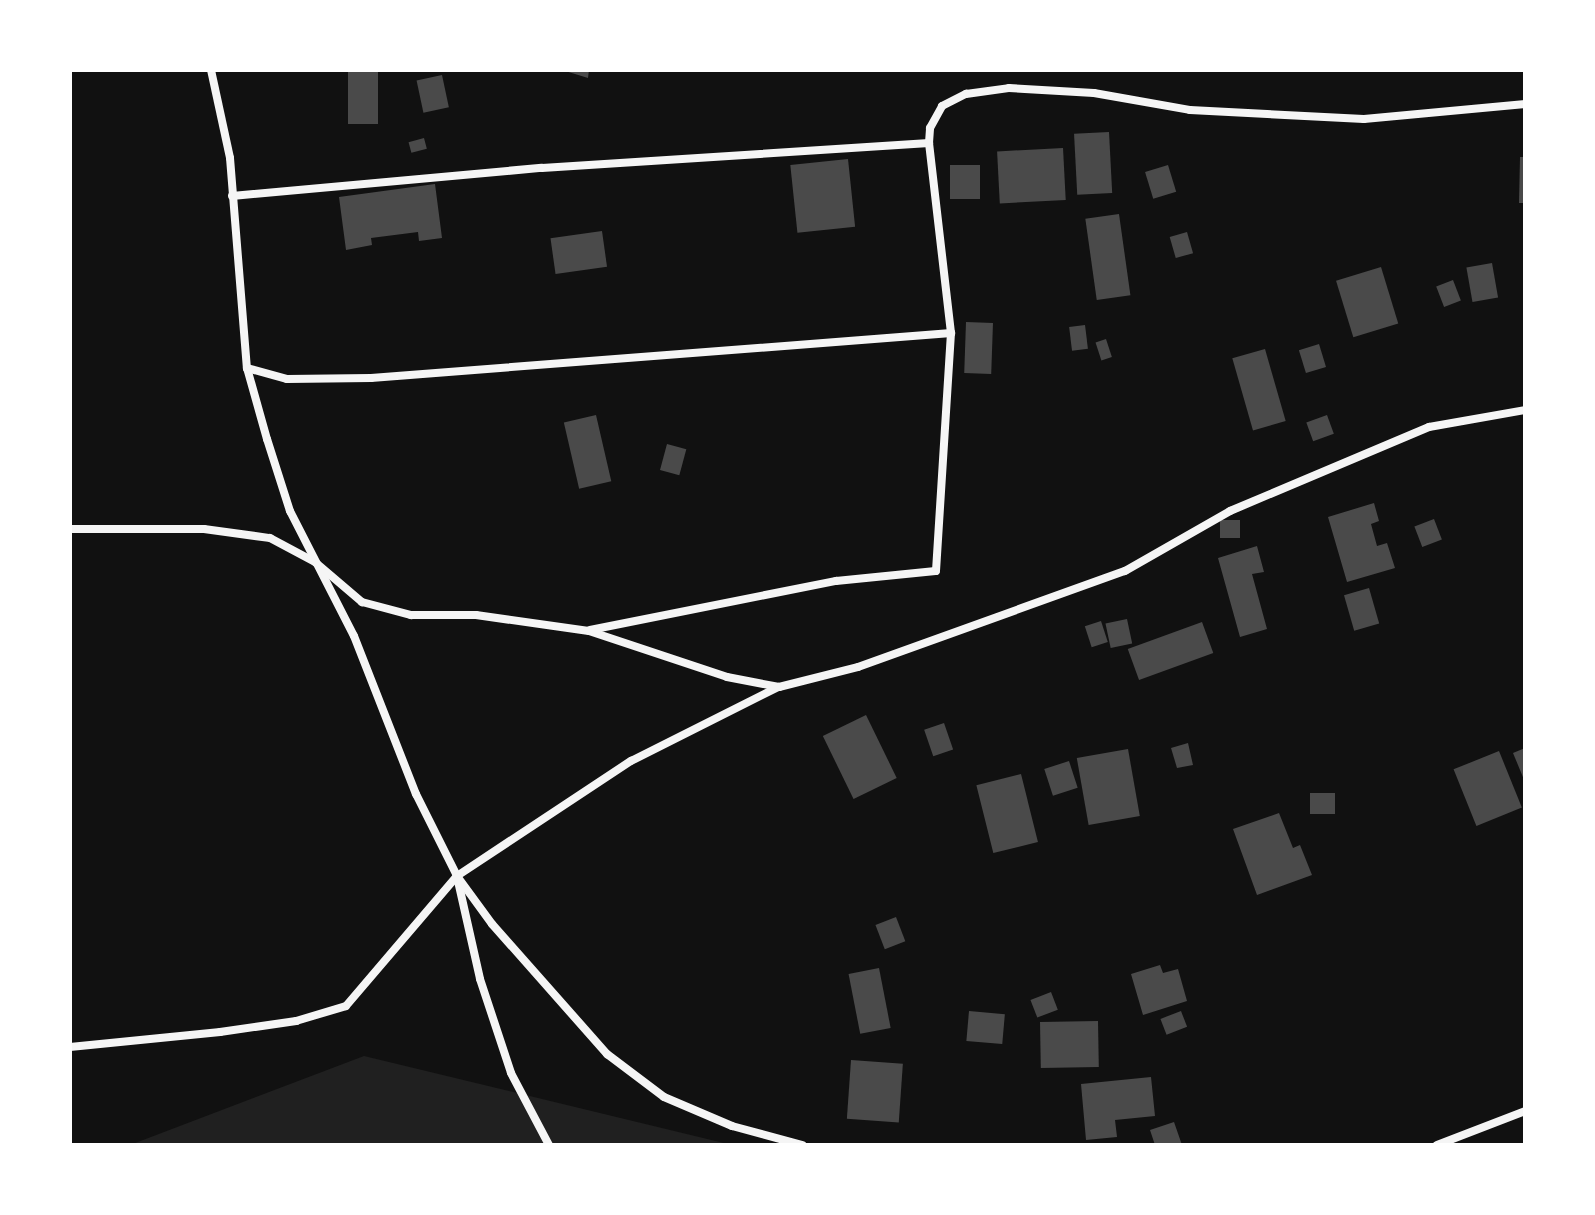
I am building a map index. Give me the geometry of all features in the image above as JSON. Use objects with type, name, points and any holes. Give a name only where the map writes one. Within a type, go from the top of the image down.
[{"type":"street","points":[[211,70],[232,196],[247,368],[290,511],[354,636],[416,794],[457,876],[492,924],[607,1054],[664,1097],[732,1126],[802,1145]]},
{"type":"street","points":[[589,631],[836,581],[936,571],[951,333],[929,143],[930,128],[942,106],[966,94],[1009,88],[1094,93],[1190,110],[1364,119],[1525,104]]},
{"type":"street","points":[[232,196],[542,168],[929,143]]},
{"type":"street","points":[[247,368],[287,379],[371,378],[951,333]]},
{"type":"street","points":[[70,1047],[296,1021],[346,1006],[457,876],[631,761],[779,687],[858,667],[1125,571],[1230,511],[1429,427],[1525,410]]},
{"type":"street","points":[[70,529],[204,529],[270,538],[315,562],[362,602],[411,615],[476,615],[589,631],[727,677],[779,687]]},
{"type":"street","points":[[457,876],[484,993],[511,1073],[549,1145]]},
{"type":"street","points":[[1437,1145],[1525,1111]]},
{"type":"shaded area","points":[[364,1056],[732,1145],[130,1145]]},
{"type":"building","points":[[348,70],[378,70],[378,124],[348,124]]},
{"type":"building","points":[[562,70],[589,70],[588,78]]},
{"type":"building","points":[[442,75],[449,107],[423,113],[417,80]]},
{"type":"building","points":[[1109,132],[1112,193],[1077,195],[1074,134]]},
{"type":"building","points":[[424,138],[427,149],[411,153],[409,142]]},
{"type":"building","points":[[1063,148],[1066,200],[1000,203],[997,151]]},
{"type":"building","points":[[1520,157],[1525,157],[1525,203],[1519,203]]},
{"type":"building","points":[[848,159],[855,227],[797,233],[790,165]]},
{"type":"building","points":[[950,165],[980,165],[980,199],[950,199]]},
{"type":"building","points":[[1168,165],[1176,192],[1153,199],[1145,172]]},
{"type":"building","points":[[435,184],[442,238],[419,241],[418,232],[371,238],[372,245],[346,250],[339,197]]},
{"type":"building","points":[[1119,214],[1130,295],[1097,300],[1085,219]]},
{"type":"building","points":[[602,231],[607,267],[556,274],[551,238]]},
{"type":"building","points":[[1187,232],[1193,253],[1176,258],[1170,237]]},
{"type":"building","points":[[1492,263],[1498,297],[1472,302],[1466,268]]},
{"type":"building","points":[[1381,267],[1398,323],[1353,337],[1336,281]]},
{"type":"building","points":[[1453,280],[1461,301],[1444,307],[1436,286]]},
{"type":"building","points":[[966,322],[993,323],[991,374],[964,373]]},
{"type":"building","points":[[1085,325],[1088,349],[1072,351],[1069,327]]},
{"type":"building","points":[[1106,339],[1112,357],[1101,360],[1096,342]]},
{"type":"building","points":[[1319,344],[1326,367],[1306,373],[1299,350]]},
{"type":"building","points":[[1265,349],[1286,421],[1253,430],[1232,358]]},
{"type":"building","points":[[596,415],[611,481],[579,489],[564,422]]},
{"type":"building","points":[[1327,415],[1334,434],[1313,441],[1306,423]]},
{"type":"building","points":[[667,444],[686,449],[679,475],[660,470]]},
{"type":"building","points":[[1374,503],[1379,521],[1371,524],[1377,546],[1387,543],[1395,568],[1347,582],[1328,517]]},
{"type":"building","points":[[1434,519],[1442,540],[1422,547],[1414,527]]},
{"type":"building","points":[[1220,520],[1240,520],[1240,538],[1220,538]]},
{"type":"building","points":[[1257,546],[1264,572],[1252,574],[1267,629],[1240,637],[1218,558]]},
{"type":"building","points":[[1369,588],[1379,624],[1354,631],[1344,595]]},
{"type":"building","points":[[1127,619],[1132,643],[1111,648],[1105,624]]},
{"type":"building","points":[[1101,621],[1108,642],[1092,647],[1085,626]]},
{"type":"building","points":[[1202,622],[1213,653],[1139,680],[1128,649]]},
{"type":"building","points":[[866,715],[897,778],[854,799],[823,736]]},
{"type":"building","points":[[944,723],[953,749],[933,756],[924,730]]},
{"type":"building","points":[[1188,743],[1193,765],[1177,768],[1171,748]]},
{"type":"building","points":[[1525,748],[1525,782],[1513,753]]},
{"type":"building","points":[[1128,749],[1140,816],[1089,825],[1077,758]]},
{"type":"building","points":[[1499,751],[1522,808],[1476,826],[1454,769]]},
{"type":"building","points":[[1069,761],[1078,788],[1053,796],[1044,769]]},
{"type":"building","points":[[1021,774],[1038,842],[993,853],[976,785]]},
{"type":"building","points":[[1310,793],[1335,793],[1335,814],[1310,814]]},
{"type":"building","points":[[1279,813],[1293,848],[1300,845],[1312,875],[1257,895],[1233,829]]},
{"type":"building","points":[[896,917],[905,941],[885,949],[875,925]]},
{"type":"building","points":[[1160,965],[1163,973],[1178,969],[1187,1001],[1143,1015],[1131,974]]},
{"type":"building","points":[[879,968],[891,1028],[860,1034],[849,974]]},
{"type":"building","points":[[1051,992],[1058,1010],[1037,1018],[1030,1000]]},
{"type":"building","points":[[969,1011],[1005,1014],[1002,1044],[966,1041]]},
{"type":"building","points":[[1181,1011],[1187,1027],[1167,1035],[1160,1019]]},
{"type":"building","points":[[1098,1021],[1099,1067],[1041,1068],[1040,1022]]},
{"type":"building","points":[[851,1060],[903,1064],[899,1122],[847,1119]]},
{"type":"building","points":[[1151,1077],[1155,1116],[1115,1120],[1117,1137],[1086,1140],[1081,1084]]},
{"type":"building","points":[[1174,1122],[1182,1145],[1155,1145],[1150,1130]]}]
